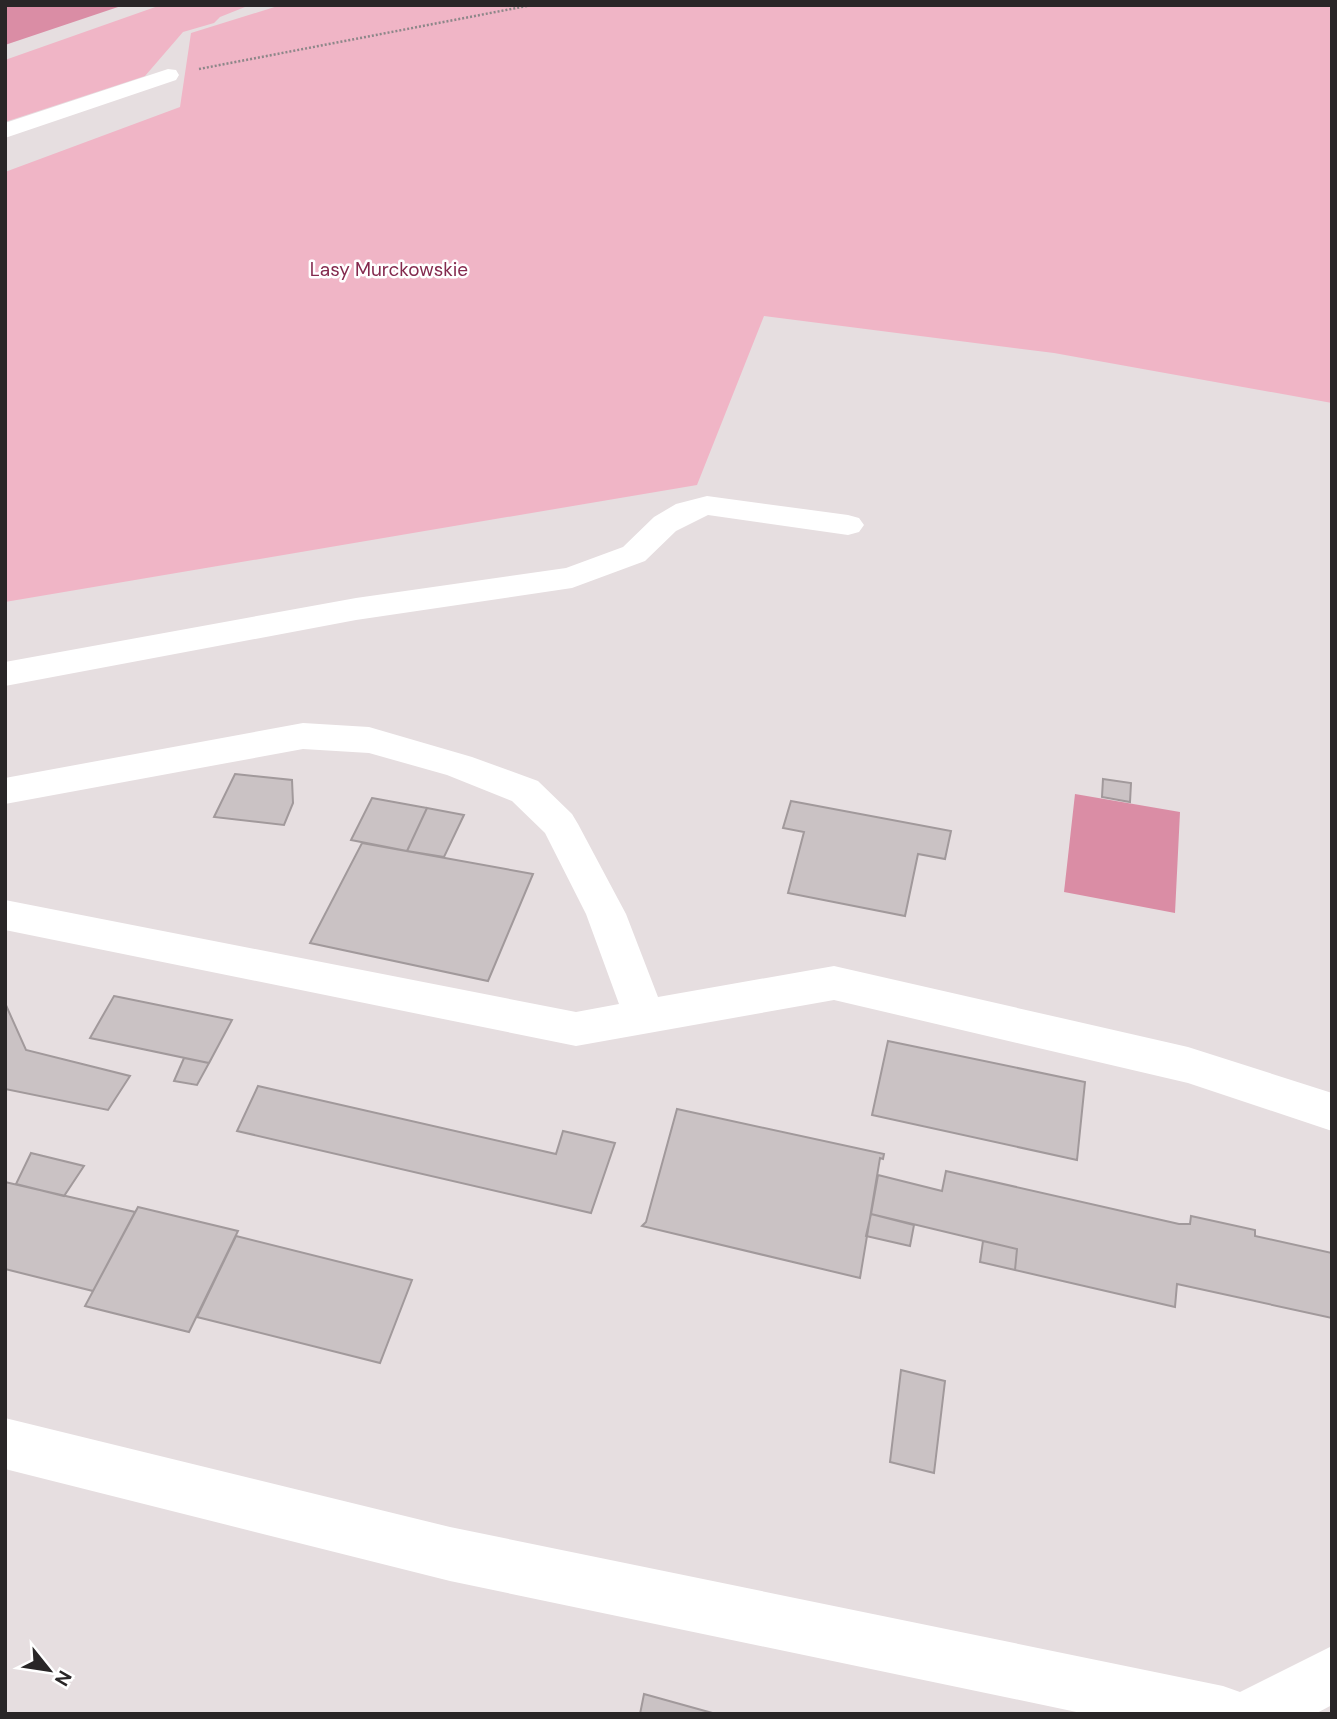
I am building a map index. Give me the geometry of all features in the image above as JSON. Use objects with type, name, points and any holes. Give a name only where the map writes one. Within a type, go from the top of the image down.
[{"type":"street","points":[[5,131],[168,75]]},
{"type":"street","points":[[5,674],[343,611],[572,578],[634,554],[665,524],[687,511],[707,505],[848,525]]},
{"type":"street","points":[[5,791],[303,736],[369,740],[459,766],[525,790],[559,824],[606,914],[644,1015]]},
{"type":"street","points":[[5,915],[576,1028],[834,983],[1188,1065],[1332,1112]]},
{"type":"street","points":[[5,1443],[450,1554],[1223,1714]]},
{"type":"street","points":[[1257,1714],[1332,1674]]},
{"type":"path","points":[[168,75],[532,5]]},
{"type":"green space","points":[[161,5],[250,5],[220,17],[214,23],[183,32],[145,76],[5,122],[5,60]]},
{"type":"green space","name":"Lasy Murckowskie","points":[[281,5],[1332,5],[1332,403],[1054,353],[764,316],[697,485],[5,602],[5,172],[180,107],[191,33]]},
{"type":"shaded area","points":[[5,5],[124,5],[5,45]]},
{"type":"shaded area","points":[[1075,794],[1180,812],[1175,913],[1064,892]]},
{"type":"building","points":[[235,774],[292,780],[293,803],[284,825],[214,817]]},
{"type":"building","points":[[1103,779],[1131,783],[1130,802],[1102,797]]},
{"type":"building","points":[[372,798],[427,808],[407,851],[351,840]]},
{"type":"building","points":[[791,801],[951,831],[945,859],[918,854],[905,916],[788,893],[804,832],[783,828]]},
{"type":"building","points":[[427,808],[464,815],[444,857],[407,851]]},
{"type":"building","points":[[362,843],[533,874],[488,981],[310,943]]},
{"type":"building","points":[[114,996],[232,1020],[209,1063],[90,1038]]},
{"type":"building","points":[[5,1003],[26,1050],[130,1076],[108,1110],[5,1089]]},
{"type":"building","points":[[888,1041],[1085,1082],[1077,1160],[872,1115]]},
{"type":"building","points":[[184,1058],[209,1063],[197,1085],[174,1081]]},
{"type":"building","points":[[258,1086],[556,1154],[563,1131],[615,1143],[591,1213],[237,1131]]},
{"type":"building","points":[[677,1109],[884,1154],[883,1159],[880,1158],[860,1278],[642,1226],[646,1222]]},
{"type":"building","points":[[31,1153],[84,1166],[64,1196],[16,1184]]},
{"type":"building","points":[[946,1171],[1179,1224],[1190,1224],[1191,1216],[1255,1230],[1255,1236],[1332,1253],[1332,1318],[1177,1284],[1175,1307],[1015,1270],[1017,1249],[871,1214],[878,1175],[942,1191]]},
{"type":"building","points":[[5,1182],[135,1212],[93,1291],[5,1269]]},
{"type":"building","points":[[138,1207],[238,1231],[189,1332],[85,1306]]},
{"type":"building","points":[[871,1214],[914,1225],[910,1246],[866,1236]]},
{"type":"building","points":[[236,1236],[412,1280],[380,1363],[197,1317]]},
{"type":"building","points":[[983,1241],[1017,1249],[1015,1270],[980,1262]]},
{"type":"building","points":[[901,1370],[945,1381],[934,1473],[890,1462]]},
{"type":"building","points":[[644,1694],[716,1714],[640,1714]]}]
